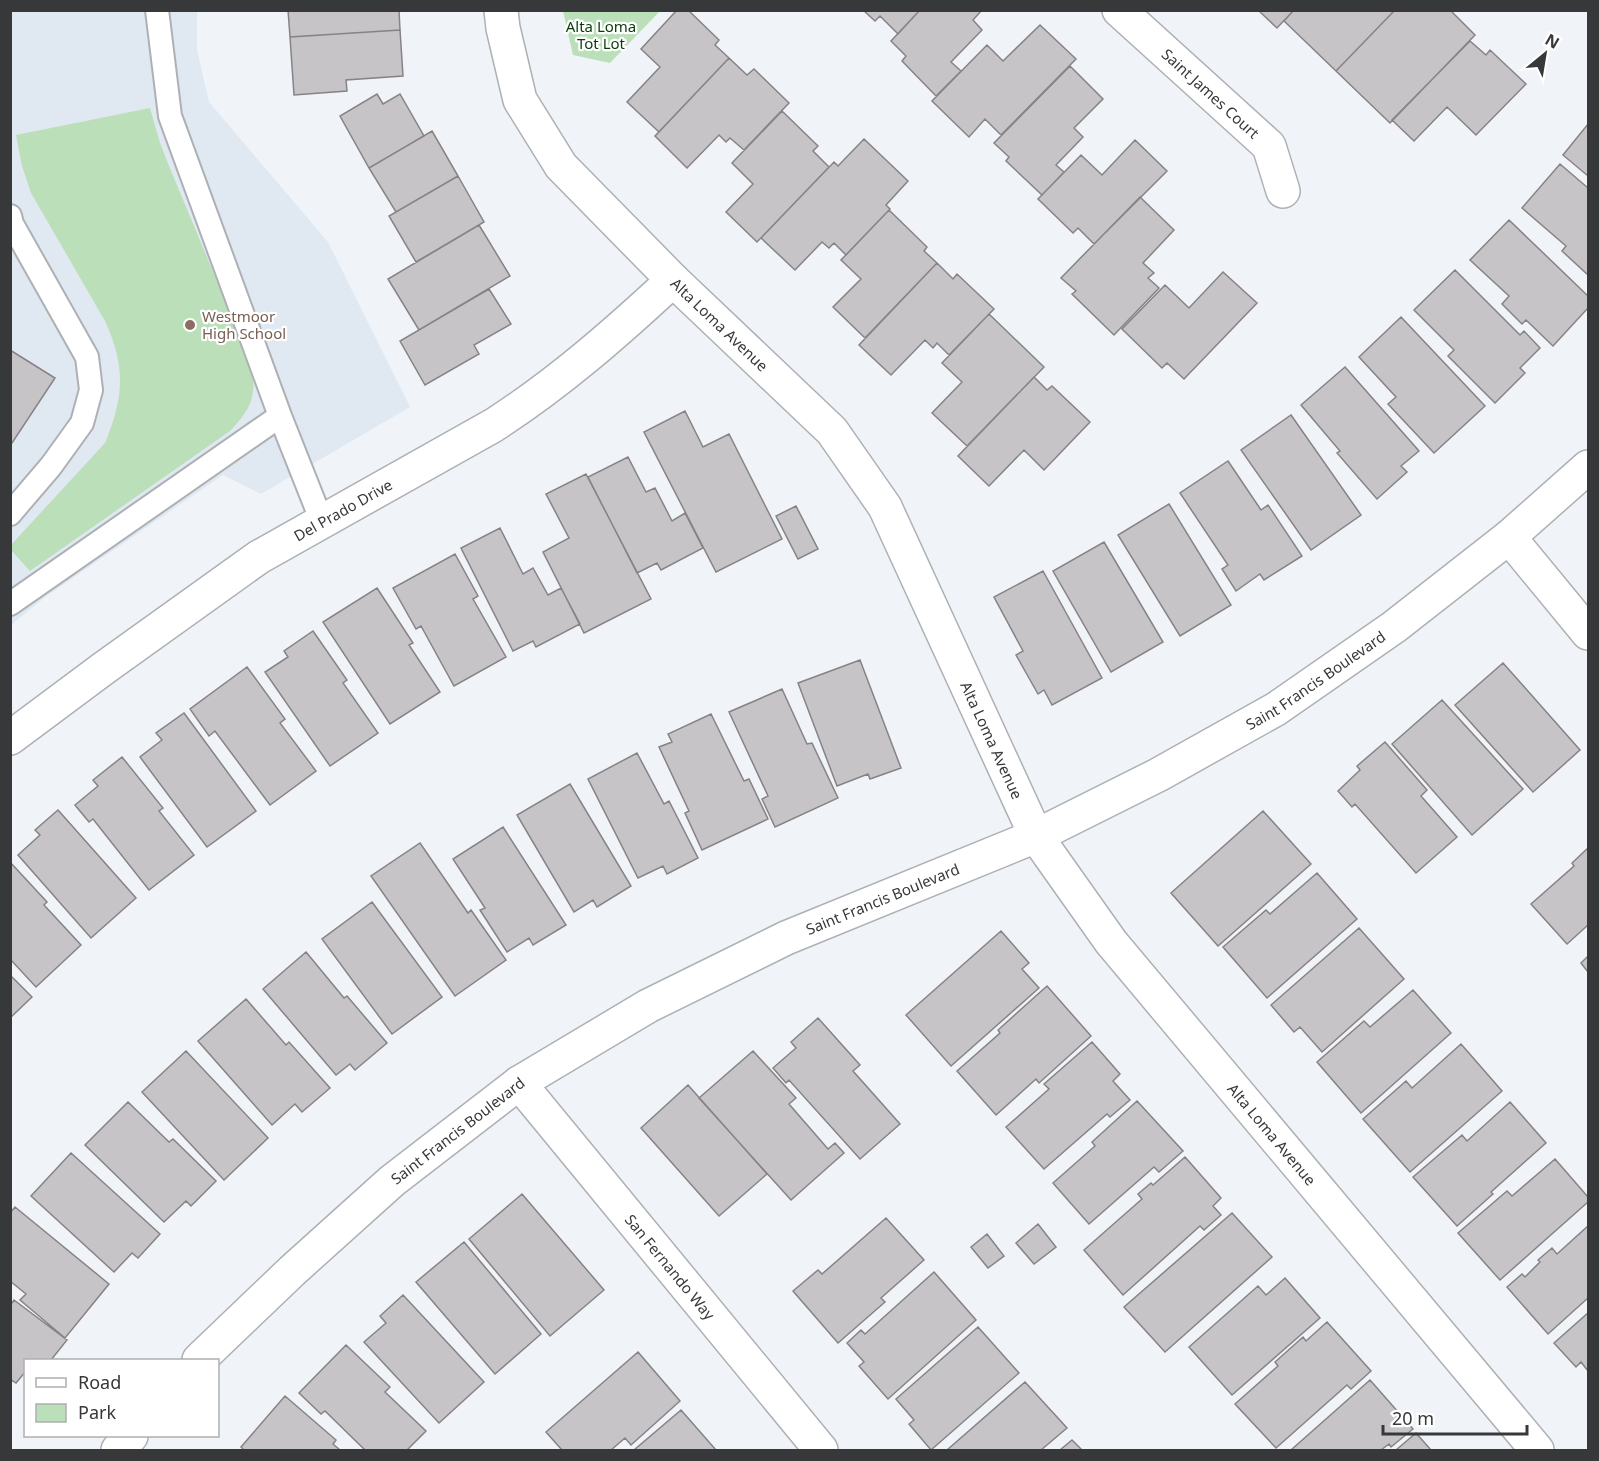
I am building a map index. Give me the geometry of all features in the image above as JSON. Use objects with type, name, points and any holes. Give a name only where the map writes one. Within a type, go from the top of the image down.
[{"type":"street","name":"Alta Loma Avenue","points":[[501,10],[520,100],[561,166],[673,280],[832,431],[885,507],[1036,836],[1111,942],[1537,1450]]},
{"type":"street","name":"Saint James Court","points":[[1119,10],[1269,146],[1283,191]]},
{"type":"street","name":"Del Prado Drive","points":[[10,738],[259,557],[526,405],[613,335],[673,280]]},
{"type":"street","name":"Saint Francis Boulevard","points":[[200,1359],[292,1271],[392,1181],[519,1083],[648,1006],[775,944],[1036,836],[1158,775],[1276,709],[1394,627],[1509,537],[1588,467]]},
{"type":"street","points":[[1509,537],[1588,633]]},
{"type":"street","name":"San Fernando Way","points":[[519,1083],[820,1450]]},
{"type":"street","points":[[118,1450],[130,1437]]},
{"type":"lane","points":[[157,10],[170,116],[280,416],[322,522]]},
{"type":"lane","points":[[10,216],[12,224],[87,357],[91,390],[82,423],[51,466],[10,513]]},
{"type":"lane","points":[[10,604],[280,416]]},
{"type":"shaded area","name":"Westmoor High School","points":[[11,11],[197,11],[197,50],[209,102],[328,242],[410,407],[261,494],[223,475],[48,595],[11,625]]},
{"type":"green space","name":"Alta Loma Tot Lot","points":[[563,10],[660,11],[610,63],[573,55]]},
{"type":"green space","points":[[150,108],[169,166],[249,358],[253,380],[252,398],[244,414],[230,431],[30,571],[10,546],[105,443],[116,411],[120,382],[117,353],[105,321],[31,193],[22,166],[16,135]]},
{"type":"building","points":[[288,10],[399,10],[400,30],[290,37]]},
{"type":"building","points":[[677,10],[688,10],[719,40],[715,45],[729,58],[659,132],[627,102],[660,67],[641,49]]},
{"type":"building","points":[[863,10],[920,10],[898,34],[880,16],[875,21]]},
{"type":"building","points":[[920,10],[982,10],[973,20],[982,30],[951,62],[961,71],[936,96],[902,61],[906,56],[891,41]]},
{"type":"building","points":[[1258,10],[1294,10],[1277,28]]},
{"type":"building","points":[[1294,10],[1395,10],[1336,71],[1284,21]]},
{"type":"building","points":[[1395,10],[1450,10],[1475,35],[1390,123],[1336,71]]},
{"type":"building","points":[[1040,25],[1076,59],[1001,135],[985,119],[969,137],[932,101],[987,45],[1003,61]]},
{"type":"building","points":[[400,30],[403,76],[346,80],[347,91],[294,95],[290,37]]},
{"type":"building","points":[[1470,41],[1486,55],[1490,50],[1526,84],[1476,135],[1447,107],[1414,141],[1392,120]]},
{"type":"building","points":[[729,58],[747,75],[754,69],[789,103],[744,150],[730,138],[726,142],[719,135],[687,168],[655,136]]},
{"type":"building","points":[[1070,66],[1103,99],[1074,128],[1083,137],[1056,165],[1064,172],[1042,195],[1006,161],[1009,157],[994,143]]},
{"type":"building","points":[[377,94],[383,104],[400,94],[424,136],[369,168],[340,116]]},
{"type":"building","points":[[782,111],[818,146],[813,151],[829,167],[757,242],[726,212],[753,184],[732,163]]},
{"type":"building","points":[[1588,124],[1588,176],[1563,155]]},
{"type":"building","points":[[432,131],[458,176],[396,212],[369,168]]},
{"type":"building","points":[[864,139],[908,181],[886,205],[890,209],[846,255],[834,243],[829,248],[822,242],[795,270],[761,238],[834,162],[838,166]]},
{"type":"building","points":[[1135,140],[1167,171],[1094,244],[1078,228],[1073,233],[1038,199],[1081,155],[1102,175]]},
{"type":"building","points":[[1560,164],[1588,188],[1588,275],[1562,251],[1566,246],[1522,208]]},
{"type":"building","points":[[458,176],[484,222],[416,262],[389,216]]},
{"type":"building","points":[[1140,197],[1174,230],[1143,263],[1154,273],[1148,278],[1159,288],[1114,335],[1072,294],[1076,291],[1061,278]]},
{"type":"building","points":[[889,210],[927,247],[924,251],[937,263],[865,338],[833,307],[861,279],[841,260]]},
{"type":"building","points":[[1509,220],[1588,296],[1588,308],[1553,346],[1526,320],[1522,324],[1502,304],[1509,296],[1470,260]]},
{"type":"building","points":[[479,225],[510,276],[419,330],[388,279]]},
{"type":"building","points":[[937,263],[953,279],[957,274],[994,309],[949,355],[937,343],[933,348],[925,340],[891,375],[859,345]]},
{"type":"building","points":[[1455,270],[1520,335],[1524,331],[1540,348],[1520,368],[1525,373],[1495,403],[1448,356],[1454,350],[1414,310]]},
{"type":"building","points":[[1223,272],[1257,303],[1184,379],[1167,363],[1162,368],[1122,329],[1165,285],[1189,308]]},
{"type":"building","points":[[489,289],[511,324],[474,345],[479,354],[425,385],[400,341]]},
{"type":"building","points":[[989,314],[1044,367],[967,446],[932,413],[962,382],[942,363]]},
{"type":"building","points":[[1401,317],[1485,406],[1434,453],[1388,404],[1396,397],[1359,357]]},
{"type":"building","points":[[10,350],[55,378],[10,446]]},
{"type":"building","points":[[1345,367],[1419,451],[1401,466],[1407,472],[1377,499],[1337,453],[1340,451],[1301,405]]},
{"type":"building","points":[[1034,377],[1047,390],[1052,386],[1090,422],[1044,470],[1024,450],[989,486],[958,456]]},
{"type":"building","points":[[685,411],[703,447],[729,434],[782,539],[716,572],[644,432]]},
{"type":"building","points":[[1291,415],[1361,515],[1311,550],[1241,450]]},
{"type":"building","points":[[628,457],[646,492],[655,488],[672,521],[685,513],[703,548],[661,570],[657,563],[637,573],[588,477]]},
{"type":"building","points":[[1228,461],[1261,510],[1268,505],[1302,556],[1264,580],[1260,574],[1236,591],[1222,569],[1228,565],[1180,493]]},
{"type":"building","points":[[586,474],[651,599],[584,633],[543,552],[569,538],[546,494]]},
{"type":"building","points":[[1169,504],[1231,605],[1180,636],[1118,535]]},
{"type":"building","points":[[796,506],[818,549],[798,559],[776,516]]},
{"type":"building","points":[[500,528],[523,574],[533,568],[548,595],[561,588],[580,624],[536,647],[533,641],[513,651],[461,548]]},
{"type":"building","points":[[1104,542],[1163,642],[1111,672],[1053,571]]},
{"type":"building","points":[[455,554],[478,596],[473,599],[506,657],[454,686],[421,626],[416,629],[393,588]]},
{"type":"building","points":[[1043,571],[1102,678],[1052,705],[1044,690],[1038,694],[1016,655],[1023,651],[994,597]]},
{"type":"building","points":[[377,588],[413,643],[409,645],[440,692],[390,724],[323,622]]},
{"type":"building","points":[[313,631],[347,680],[343,683],[378,733],[330,766],[265,672],[288,657],[284,651]]},
{"type":"building","points":[[860,660],[901,768],[870,779],[868,774],[837,786],[798,683]]},
{"type":"building","points":[[1503,663],[1580,750],[1533,792],[1455,705]]},
{"type":"building","points":[[247,667],[285,719],[280,723],[316,771],[270,805],[215,731],[209,736],[190,709]]},
{"type":"building","points":[[782,689],[807,744],[812,743],[838,798],[775,827],[762,799],[768,796],[729,712]]},
{"type":"building","points":[[1442,700],[1523,789],[1472,835],[1392,744]]},
{"type":"building","points":[[184,713],[256,811],[207,847],[140,757],[162,740],[156,733]]},
{"type":"building","points":[[711,714],[744,781],[749,779],[768,819],[702,850],[685,813],[689,811],[659,747],[672,742],[668,734]]},
{"type":"building","points":[[1385,742],[1427,790],[1421,796],[1457,837],[1416,873],[1355,804],[1352,807],[1338,791],[1360,770],[1357,766]]},
{"type":"building","points":[[637,753],[664,804],[669,801],[698,858],[667,874],[663,866],[638,878],[588,779]]},
{"type":"building","points":[[122,757],[163,808],[159,811],[194,855],[149,890],[93,819],[89,822],[75,805],[98,786],[93,780]]},
{"type":"building","points":[[570,784],[631,886],[597,907],[593,900],[574,912],[517,815]]},
{"type":"building","points":[[58,810],[136,898],[91,938],[18,855],[40,835],[35,830]]},
{"type":"building","points":[[1263,811],[1311,864],[1218,946],[1171,893]]},
{"type":"building","points":[[503,827],[566,925],[533,945],[529,938],[507,952],[480,910],[485,908],[453,859]]},
{"type":"building","points":[[420,843],[468,913],[471,910],[506,960],[455,996],[371,876]]},
{"type":"building","points":[[1588,848],[1588,925],[1567,944],[1531,904],[1574,866],[1572,863]]},
{"type":"building","points":[[10,862],[47,902],[44,905],[81,945],[36,987],[10,959]]},
{"type":"building","points":[[1317,873],[1357,919],[1267,998],[1223,947],[1266,910],[1270,914]]},
{"type":"building","points":[[372,902],[442,997],[392,1034],[322,939]]},
{"type":"building","points":[[1359,928],[1404,979],[1322,1052],[1300,1027],[1294,1032],[1271,1005]]},
{"type":"building","points":[[1001,931],[1029,963],[1022,969],[1039,988],[951,1066],[906,1015]]},
{"type":"building","points":[[306,952],[344,998],[347,996],[387,1043],[355,1070],[350,1064],[336,1075],[263,989]]},
{"type":"building","points":[[1588,956],[1588,972],[1581,963]]},
{"type":"building","points":[[10,975],[32,997],[10,1018]]},
{"type":"building","points":[[1047,986],[1091,1036],[1039,1083],[1036,1079],[996,1115],[957,1071],[1000,1033],[998,1030]]},
{"type":"building","points":[[1413,990],[1451,1033],[1361,1113],[1317,1062],[1364,1021],[1370,1027]]},
{"type":"building","points":[[246,999],[286,1045],[289,1042],[330,1088],[302,1112],[295,1104],[272,1125],[198,1041]]},
{"type":"building","points":[[818,1018],[860,1065],[853,1071],[900,1124],[860,1159],[789,1080],[786,1083],[773,1068],[796,1048],[791,1042]]},
{"type":"building","points":[[1092,1042],[1120,1074],[1113,1081],[1130,1100],[1110,1117],[1107,1114],[1044,1169],[1006,1127],[1049,1089],[1044,1084]]},
{"type":"building","points":[[1461,1044],[1502,1091],[1410,1172],[1363,1119],[1406,1081],[1412,1088]]},
{"type":"building","points":[[186,1051],[268,1138],[224,1180],[142,1092]]},
{"type":"building","points":[[753,1051],[796,1098],[789,1104],[828,1149],[835,1143],[844,1153],[791,1200],[699,1098]]},
{"type":"building","points":[[688,1085],[767,1174],[719,1216],[641,1128]]},
{"type":"building","points":[[1137,1101],[1183,1151],[1159,1172],[1154,1167],[1089,1224],[1053,1183],[1095,1146],[1092,1142]]},
{"type":"building","points":[[128,1102],[169,1142],[173,1139],[216,1181],[191,1206],[186,1201],[164,1222],[85,1145]]},
{"type":"building","points":[[1510,1102],[1546,1143],[1457,1226],[1413,1177],[1462,1135],[1467,1141]]},
{"type":"building","points":[[71,1153],[160,1234],[138,1258],[132,1253],[114,1272],[31,1196]]},
{"type":"building","points":[[1185,1157],[1221,1198],[1213,1206],[1221,1215],[1204,1230],[1200,1226],[1123,1295],[1084,1250],[1142,1199],[1138,1194],[1151,1183],[1153,1185]]},
{"type":"building","points":[[1555,1159],[1588,1197],[1588,1202],[1500,1280],[1458,1233],[1507,1191],[1512,1196]]},
{"type":"building","points":[[522,1194],[604,1290],[550,1336],[469,1239]]},
{"type":"building","points":[[15,1207],[109,1284],[65,1338],[20,1300],[26,1294],[10,1281],[10,1213]]},
{"type":"building","points":[[1232,1213],[1272,1257],[1165,1352],[1124,1307]]},
{"type":"building","points":[[886,1218],[924,1260],[881,1298],[885,1302],[838,1343],[793,1291],[818,1270],[822,1274]]},
{"type":"building","points":[[1038,1224],[1056,1247],[1034,1264],[1016,1243]]},
{"type":"building","points":[[1588,1226],[1588,1298],[1548,1334],[1507,1287],[1522,1274],[1525,1277],[1540,1262],[1538,1260],[1552,1248],[1557,1254]]},
{"type":"building","points":[[987,1234],[1004,1256],[988,1268],[971,1247]]},
{"type":"building","points":[[464,1242],[541,1334],[495,1374],[416,1282]]},
{"type":"building","points":[[934,1272],[976,1320],[888,1399],[859,1366],[864,1362],[847,1343],[861,1330],[865,1334]]},
{"type":"building","points":[[1285,1278],[1320,1318],[1232,1395],[1189,1347],[1258,1286],[1266,1295]]},
{"type":"building","points":[[403,1295],[484,1382],[439,1423],[364,1342],[386,1323],[380,1316]]},
{"type":"building","points":[[14,1300],[67,1340],[52,1359],[24,1359],[24,1373],[16,1383],[10,1379],[10,1302]]},
{"type":"building","points":[[1588,1313],[1588,1371],[1581,1362],[1576,1367],[1554,1343]]},
{"type":"building","points":[[1327,1322],[1371,1371],[1351,1389],[1347,1385],[1276,1448],[1235,1404],[1278,1366],[1275,1362],[1303,1337],[1306,1341]]},
{"type":"building","points":[[978,1327],[1019,1373],[931,1450],[909,1424],[914,1420],[896,1399]]},
{"type":"building","points":[[346,1345],[390,1387],[385,1392],[426,1431],[407,1450],[365,1450],[325,1411],[321,1414],[299,1393]]},
{"type":"building","points":[[638,1352],[680,1401],[631,1445],[625,1438],[611,1450],[562,1450],[546,1432]]},
{"type":"building","points":[[1370,1380],[1413,1429],[1391,1447],[1389,1444],[1381,1450],[1291,1450]]},
{"type":"building","points":[[1025,1382],[1067,1428],[1041,1450],[947,1450]]},
{"type":"building","points":[[285,1396],[336,1440],[333,1444],[340,1450],[244,1450],[241,1447]]},
{"type":"building","points":[[681,1410],[716,1450],[634,1450]]},
{"type":"building","points":[[1416,1433],[1431,1450],[1396,1450]]},
{"type":"building","points":[[1072,1440],[1082,1450],[1060,1450]]},
{"type":"place","name":"Westmoor High School","points":[[190,325]]}]
